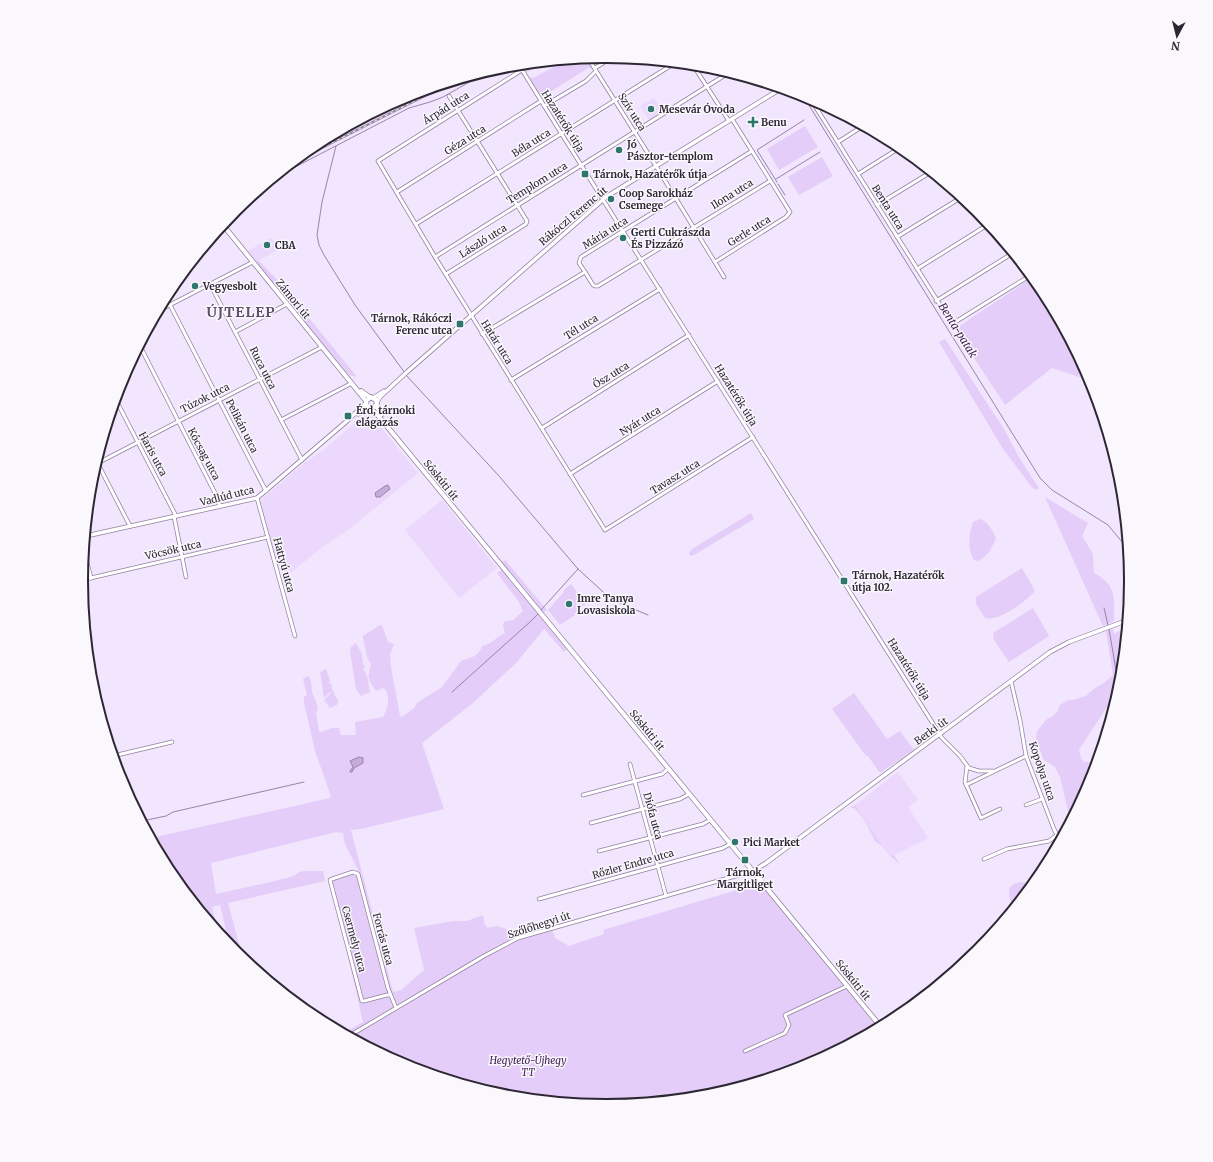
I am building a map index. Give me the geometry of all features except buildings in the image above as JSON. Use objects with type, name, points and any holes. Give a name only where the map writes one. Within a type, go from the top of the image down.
[{"type":"main road","name":"Zámori út","points":[[226,230],[352,383],[370,408]]},
{"type":"main road","name":"Zámori út","points":[[352,383],[372,398],[377,404]]},
{"type":"main road","points":[[366,402],[372,398]]},
{"type":"main road","points":[[370,408],[375,408],[377,404]]},
{"type":"main road","name":"Sóskúti út","points":[[377,404],[378,411],[401,443]]},
{"type":"main road","name":"Sóskúti út","points":[[370,408],[401,443],[877,1022]]},
{"type":"street","name":"Szív utca","points":[[592,63],[724,277]]},
{"type":"street","points":[[544,106],[586,80],[596,69],[604,63]]},
{"type":"street","name":"Béla utca","points":[[416,224],[669,67]]},
{"type":"street","name":"Hazatérők útja","points":[[522,70],[945,742],[960,756],[967,766]]},
{"type":"street","name":"Árpád utca","points":[[378,161],[522,70]]},
{"type":"street","points":[[698,71],[752,151],[770,181]]},
{"type":"street","name":"Templom utca","points":[[435,257],[723,77]]},
{"type":"street","name":"Rákóczi Ferenc út","points":[[395,383],[603,199],[777,91]]},
{"type":"street","points":[[450,96],[518,205]]},
{"type":"street","name":"Géza utca","points":[[397,192],[542,101]]},
{"type":"street","name":"Benta utca","points":[[816,107],[936,301],[952,324],[1026,278]]},
{"type":"street","points":[[838,142],[860,129]]},
{"type":"street","name":"Mária utca","points":[[585,272],[579,263],[581,258],[752,151]]},
{"type":"street","points":[[858,174],[895,151]]},
{"type":"street","name":"Határ utca","points":[[378,161],[482,334],[605,530]]},
{"type":"street","points":[[877,206],[927,174]]},
{"type":"street","name":"Gerle utca","points":[[715,262],[786,217],[790,212],[770,181]]},
{"type":"street","name":"Ilona utca","points":[[585,272],[593,285],[596,286],[642,260],[770,181]]},
{"type":"street","points":[[897,237],[957,200]]},
{"type":"street","name":"László utca","points":[[446,274],[526,224],[527,221],[518,205]]},
{"type":"street","points":[[917,269],[984,227]]},
{"type":"street","points":[[936,301],[1009,256]]},
{"type":"street","points":[[170,305],[253,262]]},
{"type":"street","points":[[482,334],[585,272]]},
{"type":"street","name":"Ruca utca","points":[[210,284],[302,460]]},
{"type":"street","name":"Tél utca","points":[[511,380],[660,289]]},
{"type":"street","points":[[235,332],[287,304]]},
{"type":"street","name":"Pelikán utca","points":[[170,305],[266,491]]},
{"type":"street","name":"Ősz utca","points":[[542,428],[689,335]]},
{"type":"street","name":"Túzok utca","points":[[103,460],[322,347]]},
{"type":"street","name":"Kócsag utca","points":[[143,351],[214,491],[220,506]]},
{"type":"street","name":"Nyár utca","points":[[570,474],[718,381]]},
{"type":"street","points":[[281,420],[352,383]]},
{"type":"street","points":[[372,398],[395,383]]},
{"type":"street","points":[[377,404],[395,383]]},
{"type":"street","name":"Vadlúd utca","points":[[91,535],[257,498],[347,421],[366,402]]},
{"type":"street","name":"Haris utca","points":[[119,406],[175,516],[186,577]]},
{"type":"street","name":"Vadlúd utca","points":[[347,421],[370,408]]},
{"type":"street","name":"Tavasz utca","points":[[605,530],[753,437]]},
{"type":"street","points":[[101,470],[130,526]]},
{"type":"street","name":"Hattyú utca","points":[[257,498],[295,636]]},
{"type":"street","name":"Vöcsök utca","points":[[91,578],[268,537]]},
{"type":"street","points":[[89,569],[91,578]]},
{"type":"street","name":"Berki út","points":[[752,871],[766,863],[1055,649],[1122,622]]},
{"type":"street","name":"Kopolya utca","points":[[1011,681],[1026,756],[1057,835]]},
{"type":"street","points":[[119,755],[172,742]]},
{"type":"street","points":[[966,784],[1026,756]]},
{"type":"street","name":"Diófa utca","points":[[630,764],[666,896]]},
{"type":"street","points":[[993,771],[975,771],[967,766],[965,780],[980,818],[1000,809]]},
{"type":"street","points":[[583,795],[662,774],[668,769]]},
{"type":"street","points":[[591,823],[685,798],[689,794]]},
{"type":"street","points":[[1026,805],[1042,799]]},
{"type":"street","points":[[599,851],[703,824],[710,820]]},
{"type":"street","points":[[984,859],[1007,850],[1049,841],[1057,835]]},
{"type":"street","name":"Rőzler Endre utca","points":[[539,899],[723,848],[730,844]]},
{"type":"street","name":"Szőlőhegyi út","points":[[353,1033],[484,956],[518,938],[752,871]]},
{"type":"street","name":"Csermely utca","points":[[358,874],[355,872],[330,880],[359,991],[362,1001],[384,995],[390,995]]},
{"type":"street","name":"Forrás utca","points":[[358,874],[390,995],[396,1008]]},
{"type":"street","points":[[745,1051],[785,1033],[789,1025],[785,1015],[847,986]]},
{"type":"shaded area","points":[[446,88],[388,115],[314,153],[377,116],[408,102]]},
{"type":"shaded area","name":"Mesevár Óvoda","points":[[654,98],[662,112],[649,120],[640,106]]},
{"type":"shaded area","points":[[271,238],[280,248],[257,262],[248,251]]},
{"type":"shaded area","points":[[364,415],[371,415],[418,473],[352,527],[324,546],[284,578],[283,572],[280,571],[275,559],[260,501],[303,464],[326,448]]},
{"type":"shaded area","points":[[388,485],[390,489],[380,497],[376,497],[375,493]]},
{"type":"shaded area","points":[[442,500],[497,568],[459,598],[405,530]]},
{"type":"shaded area","points":[[359,757],[363,758],[363,763],[350,772],[353,767],[350,761]]},
{"type":"shaded area","points":[[898,772],[918,800],[908,807],[928,838],[891,857],[855,805]]},
{"type":"green space","points":[[590,64],[593,69],[588,68],[542,97],[530,80],[531,77],[533,78],[557,65]]},
{"type":"green space","points":[[536,68],[527,72],[525,69]]},
{"type":"green space","points":[[805,126],[818,147],[779,170],[767,149]]},
{"type":"green space","points":[[822,157],[833,176],[799,195],[788,177]]},
{"type":"green space","points":[[259,261],[283,286],[357,377],[349,375],[256,263]]},
{"type":"green space","points":[[1028,281],[1055,322],[1083,378],[1052,368],[1005,405],[955,329]]},
{"type":"green space","points":[[945,339],[1004,429],[1020,459],[1039,488],[1035,490],[1031,486],[1003,449],[939,342]]},
{"type":"green space","points":[[1045,497],[1088,523],[1082,536],[1093,554],[1094,573],[1107,582],[1113,593],[1114,621],[1103,626]]},
{"type":"green space","points":[[751,513],[754,519],[691,556],[689,553],[692,549]]},
{"type":"green space","points":[[979,519],[988,524],[996,538],[989,551],[978,561],[974,560],[972,556],[969,541],[973,522]]},
{"type":"green space","name":"Hegytető-Újhegy TT","points":[[505,560],[547,610],[540,616],[567,649],[564,652],[544,629],[516,663],[473,703],[422,743],[444,809],[361,829],[351,830],[393,992],[401,990],[424,970],[414,928],[453,921],[467,921],[483,915],[485,925],[488,928],[497,926],[510,930],[521,930],[536,926],[538,933],[552,929],[555,938],[569,946],[604,934],[603,930],[757,884],[761,880],[879,1021],[836,1046],[805,1060],[773,1072],[708,1089],[674,1095],[640,1098],[606,1099],[539,1095],[505,1089],[440,1072],[408,1060],[348,1031],[363,1022],[330,878],[358,870],[345,844],[343,833],[336,832],[211,863],[216,894],[271,882],[294,876],[299,872],[305,871],[323,871],[325,881],[228,903],[240,947],[227,933],[220,905],[212,907],[216,921],[176,869],[156,837],[330,798],[331,796],[315,751],[304,703],[304,697],[307,695],[303,679],[308,676],[311,680],[312,692],[318,707],[316,713],[319,731],[321,732],[332,728],[339,728],[341,735],[356,735],[355,722],[383,717],[388,704],[387,693],[383,688],[376,691],[370,682],[369,672],[371,664],[367,657],[363,638],[363,636],[380,625],[382,626],[388,642],[394,644],[390,654],[391,667],[400,716],[402,717],[414,708],[418,702],[442,687],[461,661],[475,656],[480,651],[482,646],[488,644],[505,633],[503,625],[505,621],[513,620],[523,611],[519,602],[497,573],[505,567],[502,562]]},
{"type":"green space","points":[[1022,568],[1035,591],[1026,600],[1005,614],[998,617],[985,618],[976,604],[976,597]]},
{"type":"green space","name":"Imre Tanya Lovasiskola","points":[[571,584],[585,605],[581,607],[582,610],[574,613],[575,615],[560,625],[548,610],[563,594],[564,590]]},
{"type":"green space","points":[[1033,608],[1049,636],[1009,662],[994,640],[993,633]]},
{"type":"green space","points":[[1113,629],[1114,634],[1122,630],[1115,682],[1110,702],[1079,750],[1081,758],[1084,762],[1090,762],[1097,749],[1085,779],[1070,813],[1060,777],[1055,767],[1044,760],[1036,741],[1037,731],[1047,719],[1058,711],[1060,705],[1068,700],[1086,696],[1113,675],[1106,631]]},
{"type":"green space","points":[[356,643],[362,654],[363,665],[366,666],[363,669],[367,676],[370,692],[361,696],[356,689],[350,651],[351,647]]},
{"type":"green space","points":[[326,669],[330,680],[329,683],[332,685],[332,689],[338,701],[337,705],[330,708],[324,700],[331,693],[330,692],[324,698],[320,672]]},
{"type":"green space","points":[[854,693],[887,739],[900,731],[914,750],[880,773],[832,709]]},
{"type":"green space","points":[[855,805],[891,857],[885,849],[875,841],[860,814],[854,808],[850,808]]},
{"type":"green space","points":[[894,855],[900,865],[895,860],[891,857]]},
{"type":"green space","points":[[1020,882],[1027,883],[1012,903],[1009,888]]},
{"type":"waterway","points":[[295,167],[409,108],[443,97],[470,81]]},
{"type":"waterway","name":"Benta-patak","points":[[808,103],[1040,478],[1052,490],[1108,525],[1123,543]]},
{"type":"waterway","points":[[777,182],[757,150],[804,120]]},
{"type":"waterway","points":[[336,146],[322,202],[317,235],[319,245],[355,305],[405,373]]},
{"type":"waterway","points":[[776,179],[820,152]]},
{"type":"waterway","points":[[778,184],[785,195]]},
{"type":"waterway","points":[[406,375],[499,476],[578,569],[612,600],[648,615]]},
{"type":"waterway","points":[[541,610],[578,569]]},
{"type":"waterway","points":[[1104,608],[1108,625]]},
{"type":"waterway","points":[[452,692],[539,613]]},
{"type":"waterway","points":[[1109,629],[1116,673]]},
{"type":"waterway","points":[[147,820],[166,816],[173,812],[304,782]]},
{"type":"railway","points":[[325,146],[425,95]]},
{"type":"place","name":"Mesevár Óvoda","points":[[651,109]]},
{"type":"place","name":"Benu","points":[[753,122]]},
{"type":"place","name":"Jó Pásztor-templom","points":[[619,150]]},
{"type":"place","name":"Tárnok, Hazatérők útja","points":[[585,174]]},
{"type":"place","name":"Coop Sarokház Csemege","points":[[611,199]]},
{"type":"place","name":"Gerti Cukrászda És Pizzázó","points":[[623,238]]},
{"type":"place","name":"CBA","points":[[267,245]]},
{"type":"place","name":"Vegyesbolt","points":[[195,286]]},
{"type":"place","name":"Tárnok, Rákóczi Ferenc utca","points":[[460,324]]},
{"type":"place","name":"Érd, tárnoki elágazás","points":[[348,416]]},
{"type":"place","name":"Tárnok, Hazatérők útja 102.","points":[[844,581]]},
{"type":"place","name":"Imre Tanya Lovasiskola","points":[[569,604]]},
{"type":"place","name":"Pici Market","points":[[735,842]]},
{"type":"place","name":"Tárnok, Margitliget","points":[[745,860]]},
{"type":"district","name":"ÚJTELEP","points":[[241,312]]}]
